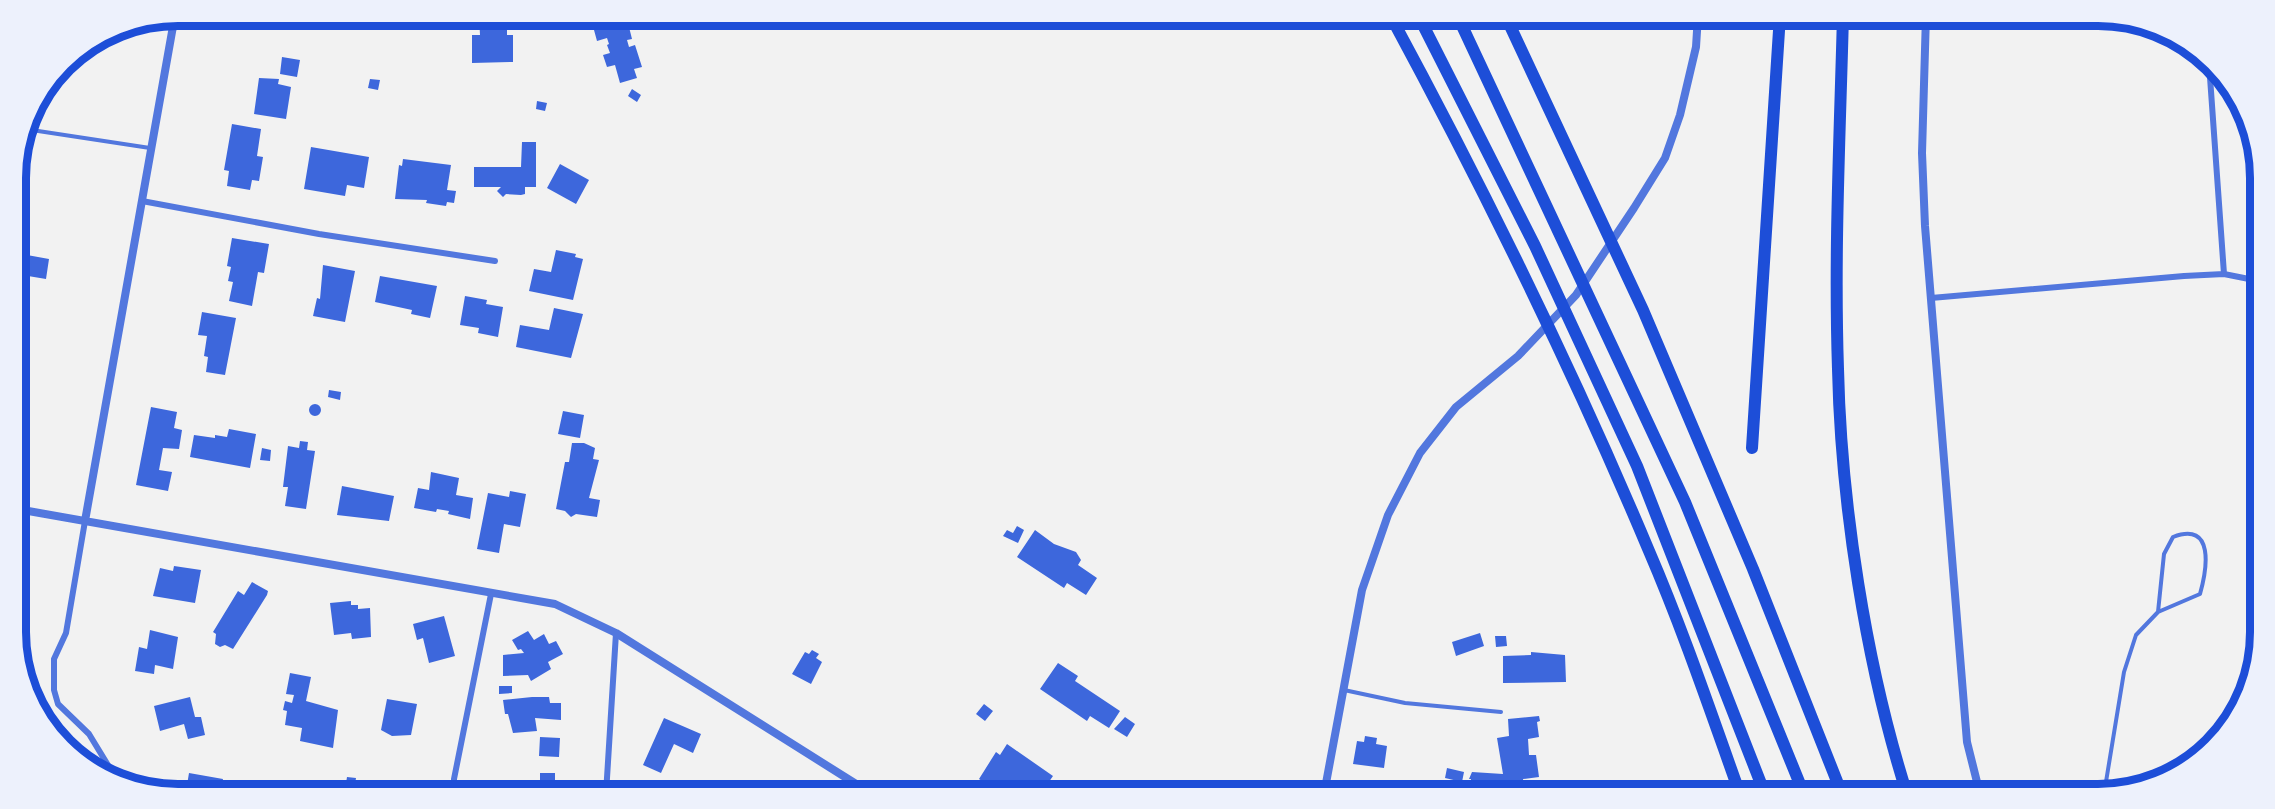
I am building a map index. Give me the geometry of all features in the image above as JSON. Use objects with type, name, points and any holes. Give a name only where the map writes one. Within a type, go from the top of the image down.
[{"type":"highway","points":[[1396,26],[1441,108],[1569,373],[1650,552],[1736,783]]},
{"type":"highway","points":[[1424,26],[1535,246],[1637,466],[1761,783]]},
{"type":"highway","points":[[1462,26],[1612,342],[1694,524],[1800,783]]},
{"type":"highway","points":[[1510,26],[1643,310],[1753,569],[1838,783]]},
{"type":"highway","points":[[1752,448],[1779,26]]},
{"type":"highway","points":[[1844,26],[1837,312],[1841,427],[1847,494],[1870,639],[1904,783]]},
{"type":"street","points":[[110,768],[89,734],[58,704],[54,690],[54,659],[66,633],[173,26]]},
{"type":"street","points":[[1326,783],[1362,590],[1388,515],[1417,459],[1456,407],[1518,356],[1576,295],[1634,208],[1665,158],[1680,115],[1696,47],[1697,26]]},
{"type":"street","points":[[1926,26],[1922,153],[1931,298],[1967,742],[1977,783]]},
{"type":"street","points":[[2210,75],[2224,274]]},
{"type":"street","points":[[142,201],[319,234],[495,261]]},
{"type":"street","points":[[1931,298],[2224,274],[2250,279]]},
{"type":"street","points":[[26,511],[555,604],[616,633],[856,784]]},
{"type":"street","points":[[454,784],[491,594]]},
{"type":"street","points":[[607,784],[616,633]]},
{"type":"lane","points":[[33,130],[151,149]]},
{"type":"lane","points":[[2106,783],[2124,672],[2136,635],[2158,612],[2200,594],[2206,559],[2205,545],[2198,536],[2184,532],[2173,537],[2164,554],[2158,612]]},
{"type":"lane","points":[[1343,690],[1405,703],[1501,712]]},
{"type":"building","points":[[480,26],[507,26],[507,35],[513,35],[513,62],[472,63],[472,35],[480,35]]},
{"type":"building","points":[[629,26],[632,39],[627,40],[629,47],[635,45],[642,67],[634,69],[637,78],[620,83],[615,65],[607,67],[603,55],[610,53],[607,38],[597,41],[594,30],[603,27]]},
{"type":"building","points":[[282,57],[300,60],[297,77],[280,74]]},
{"type":"building","points":[[259,78],[279,79],[278,84],[291,87],[286,119],[254,114]]},
{"type":"building","points":[[370,79],[380,80],[378,90],[368,88]]},
{"type":"building","points":[[632,89],[641,95],[637,102],[628,96]]},
{"type":"building","points":[[537,101],[547,103],[545,111],[536,109]]},
{"type":"building","points":[[232,124],[261,129],[257,156],[263,157],[259,181],[252,180],[250,190],[227,186],[229,171],[224,170]]},
{"type":"building","points":[[522,142],[536,142],[536,187],[525,187],[525,194],[506,194],[503,197],[497,191],[501,187],[474,187],[474,167],[521,167]]},
{"type":"building","points":[[311,147],[369,157],[364,188],[347,185],[345,196],[304,189]]},
{"type":"building","points":[[403,159],[451,165],[447,190],[456,191],[454,203],[447,202],[446,206],[426,203],[427,200],[395,199],[399,165],[402,166]]},
{"type":"building","points":[[560,164],[589,180],[576,204],[547,188]]},
{"type":"building","points":[[232,238],[269,244],[264,273],[258,272],[252,306],[229,301],[233,282],[228,281],[231,267],[227,266]]},
{"type":"building","points":[[556,250],[576,254],[575,257],[583,259],[573,300],[529,291],[534,269],[551,272]]},
{"type":"building","points":[[26,255],[49,259],[46,279],[26,276]]},
{"type":"building","points":[[323,265],[355,271],[345,322],[313,316],[317,298],[320,299]]},
{"type":"building","points":[[380,276],[437,286],[430,318],[411,314],[412,310],[375,302]]},
{"type":"building","points":[[465,296],[487,300],[486,304],[503,307],[498,337],[478,333],[479,328],[460,325]]},
{"type":"building","points":[[554,308],[583,314],[571,358],[516,347],[520,325],[549,330]]},
{"type":"building","points":[[202,312],[236,318],[225,375],[206,372],[208,357],[204,356],[207,336],[198,335]]},
{"type":"building","points":[[329,390],[341,392],[340,400],[328,397]]},
{"type":"building","points":[[317,404],[321,410],[317,416],[313,416],[309,408]]},
{"type":"building","points":[[151,407],[177,412],[174,428],[182,430],[179,449],[163,448],[159,470],[172,472],[168,491],[136,485]]},
{"type":"building","points":[[563,411],[584,415],[580,438],[558,434]]},
{"type":"building","points":[[229,429],[256,434],[250,468],[190,457],[194,435],[227,437]]},
{"type":"building","points":[[300,441],[308,442],[307,450],[315,451],[306,509],[285,506],[288,487],[283,487],[288,446],[299,448]]},
{"type":"building","points":[[572,443],[584,443],[595,448],[593,459],[599,460],[589,498],[600,500],[597,517],[576,514],[571,517],[565,511],[556,509],[565,462],[569,462]]},
{"type":"building","points":[[262,448],[271,450],[270,461],[260,460]]},
{"type":"building","points":[[431,472],[459,478],[456,495],[473,498],[470,519],[448,514],[449,511],[437,509],[436,512],[414,508],[418,488],[429,490]]},
{"type":"building","points":[[342,486],[394,496],[389,521],[337,515]]},
{"type":"building","points":[[510,491],[526,494],[520,527],[504,524],[499,553],[477,549],[488,493],[509,497]]},
{"type":"building","points":[[1017,526],[1024,530],[1018,543],[1003,536],[1007,530],[1013,533]]},
{"type":"building","points":[[1035,530],[1054,544],[1076,552],[1081,560],[1078,565],[1097,578],[1086,595],[1067,583],[1064,588],[1017,557]]},
{"type":"building","points":[[174,566],[201,570],[195,603],[153,596],[160,568],[173,571]]},
{"type":"building","points":[[252,582],[268,591],[267,595],[233,649],[225,645],[220,647],[215,644],[216,634],[213,632],[238,591],[244,595]]},
{"type":"building","points":[[351,601],[351,605],[358,605],[358,609],[370,608],[371,637],[352,639],[351,633],[334,635],[330,603]]},
{"type":"building","points":[[444,616],[455,656],[429,663],[423,638],[417,640],[413,624]]},
{"type":"building","points":[[150,630],[178,637],[173,669],[155,665],[154,674],[135,671],[139,647],[147,649]]},
{"type":"building","points":[[528,631],[534,640],[544,634],[549,644],[556,641],[563,654],[548,662],[551,669],[531,681],[528,675],[503,676],[503,655],[524,653],[521,649],[518,650],[512,640]]},
{"type":"building","points":[[1480,633],[1484,646],[1456,656],[1452,642]]},
{"type":"building","points":[[1495,636],[1506,636],[1507,646],[1496,647]]},
{"type":"building","points":[[812,650],[819,654],[816,658],[822,662],[811,684],[792,674],[805,652],[809,654]]},
{"type":"building","points":[[1531,652],[1565,655],[1566,682],[1503,683],[1503,656],[1531,655]]},
{"type":"building","points":[[1058,663],[1078,676],[1075,681],[1120,711],[1109,728],[1090,716],[1087,721],[1040,689]]},
{"type":"building","points":[[290,673],[311,677],[306,701],[338,710],[333,748],[300,741],[302,728],[285,725],[287,711],[283,710],[285,701],[292,703],[294,695],[286,694]]},
{"type":"building","points":[[499,686],[512,686],[512,693],[499,694]]},
{"type":"building","points":[[190,697],[195,717],[201,717],[205,735],[188,739],[184,724],[160,731],[154,706]]},
{"type":"building","points":[[549,697],[550,703],[561,703],[561,720],[535,718],[537,731],[513,733],[508,714],[505,714],[503,700]]},
{"type":"building","points":[[387,699],[417,704],[411,735],[392,736],[381,730]]},
{"type":"building","points":[[984,704],[993,711],[985,721],[976,714]]},
{"type":"building","points":[[1539,716],[1540,721],[1537,722],[1539,737],[1528,739],[1529,755],[1536,755],[1539,777],[1523,779],[1524,783],[1470,783],[1471,779],[1469,779],[1472,772],[1503,774],[1497,738],[1509,736],[1508,719]]},
{"type":"building","points":[[1125,717],[1135,724],[1127,737],[1114,729]]},
{"type":"building","points":[[664,718],[701,734],[693,753],[674,744],[661,773],[643,765]]},
{"type":"building","points":[[1365,736],[1377,738],[1376,744],[1387,746],[1384,768],[1353,764],[1357,741],[1364,742]]},
{"type":"building","points":[[540,737],[560,738],[559,757],[539,756]]},
{"type":"building","points":[[1007,744],[1053,776],[1048,784],[986,784],[979,779],[996,752],[1000,755]]},
{"type":"building","points":[[1447,768],[1464,772],[1462,782],[1445,778]]},
{"type":"building","points":[[189,773],[223,779],[222,784],[187,784]]},
{"type":"building","points":[[540,773],[555,773],[555,782],[563,784],[533,784],[540,782]]},
{"type":"building","points":[[347,777],[356,778],[355,784],[346,784]]}]
